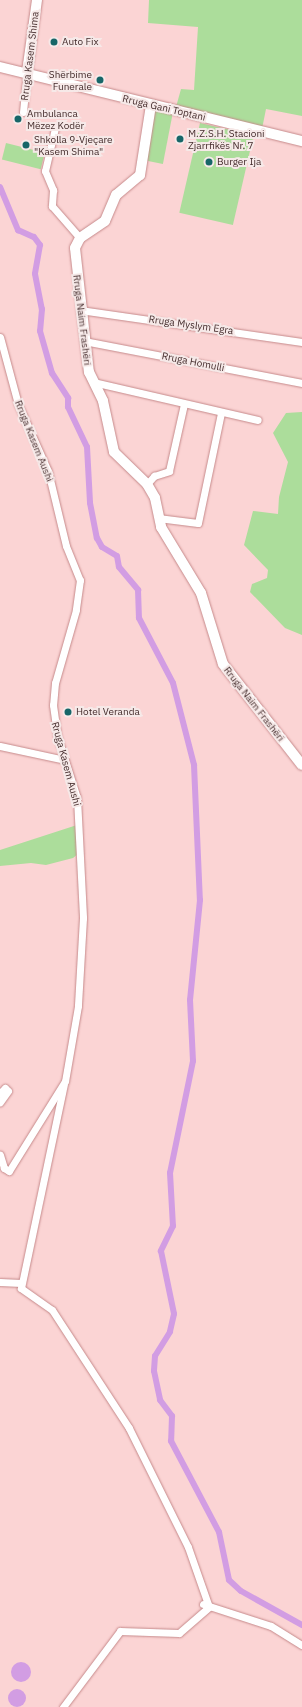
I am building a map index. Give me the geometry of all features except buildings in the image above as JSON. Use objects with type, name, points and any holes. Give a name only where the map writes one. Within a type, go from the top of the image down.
[{"type":"street","name":"Rruga Kasem Shima","points":[[23,112],[26,72],[37,0]]},
{"type":"street","name":"Rruga Gani Toptani","points":[[0,67],[26,72],[151,105],[302,141]]},
{"type":"street","points":[[55,128],[45,171],[53,190],[52,206],[80,238],[104,222],[116,195],[140,175],[151,105]]},
{"type":"street","name":"Rruga Naim Frashëri","points":[[80,238],[75,253],[84,341],[93,382],[103,401],[114,452],[147,484],[155,498],[158,518],[201,593],[222,664],[302,765]]},
{"type":"street","name":"Rruga Myslym Egra","points":[[80,310],[302,342]]},
{"type":"street","name":"Rruga Kasem Aushi","points":[[0,337],[18,404],[48,471],[66,546],[80,580],[80,592],[64,644],[53,699],[57,735],[65,760],[80,822],[83,918],[80,991],[65,1081],[9,1170],[4,1168],[0,1155]]},
{"type":"street","name":"Rruga Homulli","points":[[84,341],[302,383]]},
{"type":"street","points":[[93,382],[221,413],[258,420]]},
{"type":"street","points":[[147,484],[154,476],[169,471],[184,404]]},
{"type":"street","points":[[158,518],[198,523],[221,413]]},
{"type":"street","points":[[0,746],[65,760]]},
{"type":"street","points":[[65,1081],[21,1283],[26,1293],[52,1310],[129,1428],[188,1547],[206,1605]]},
{"type":"street","points":[[0,1093],[5,1088],[8,1091],[0,1102]]},
{"type":"street","points":[[0,1282],[21,1283]]},
{"type":"street","points":[[206,1605],[271,1626],[302,1645]]},
{"type":"street","points":[[63,1707],[120,1631],[179,1633],[206,1605]]},
{"type":"green space","points":[[149,0],[302,0],[302,116],[266,109],[262,129],[176,107],[181,89],[194,90],[198,27],[148,23]]},
{"type":"green space","points":[[153,110],[173,114],[163,164],[143,160]]},
{"type":"green space","points":[[200,123],[254,135],[233,225],[179,213]]},
{"type":"green space","points":[[6,143],[45,153],[41,169],[2,159]]},
{"type":"green space","points":[[302,412],[302,635],[285,628],[250,592],[252,584],[267,578],[268,570],[244,545],[253,511],[278,514],[279,497],[288,462],[273,433],[286,413]]},
{"type":"green space","points":[[77,825],[78,854],[73,858],[46,865],[31,863],[0,866],[0,850]]},
{"type":"shaded area","points":[[21,1662],[28,1665],[31,1672],[28,1679],[21,1682],[14,1679],[11,1672],[14,1665]]},
{"type":"shaded area","points":[[13,1689],[21,1689],[26,1694],[24,1705],[21,1707],[13,1707],[8,1702],[8,1694]]},
{"type":"waterway","points":[[0,187],[18,230],[34,237],[40,245],[35,274],[42,309],[40,331],[52,373],[68,398],[68,407],[87,447],[90,503],[97,538],[102,547],[117,556],[119,567],[138,590],[139,618],[173,683],[194,765],[200,900],[190,1000],[193,1061],[170,1173],[173,1226],[161,1251],[174,1314],[170,1332],[155,1356],[154,1371],[160,1400],[172,1416],[171,1441],[219,1532],[229,1580],[241,1591],[302,1625]]},
{"type":"place","name":"Auto Fix","points":[[54,42]]},
{"type":"place","name":"Shërbime Funerale","points":[[100,80]]},
{"type":"place","name":"Ambulanca Mëzez Kodër","points":[[18,119]]},
{"type":"place","name":"M.Z.S.H. Stacioni Zjarrfikës Nr. 7","points":[[180,139]]},
{"type":"place","name":"Shkolla 9-Vjeçare \"Kasem Shima\"","points":[[26,145]]},
{"type":"place","name":"Burger Ija","points":[[209,162]]},
{"type":"place","name":"Hotel Veranda","points":[[68,712]]}]
